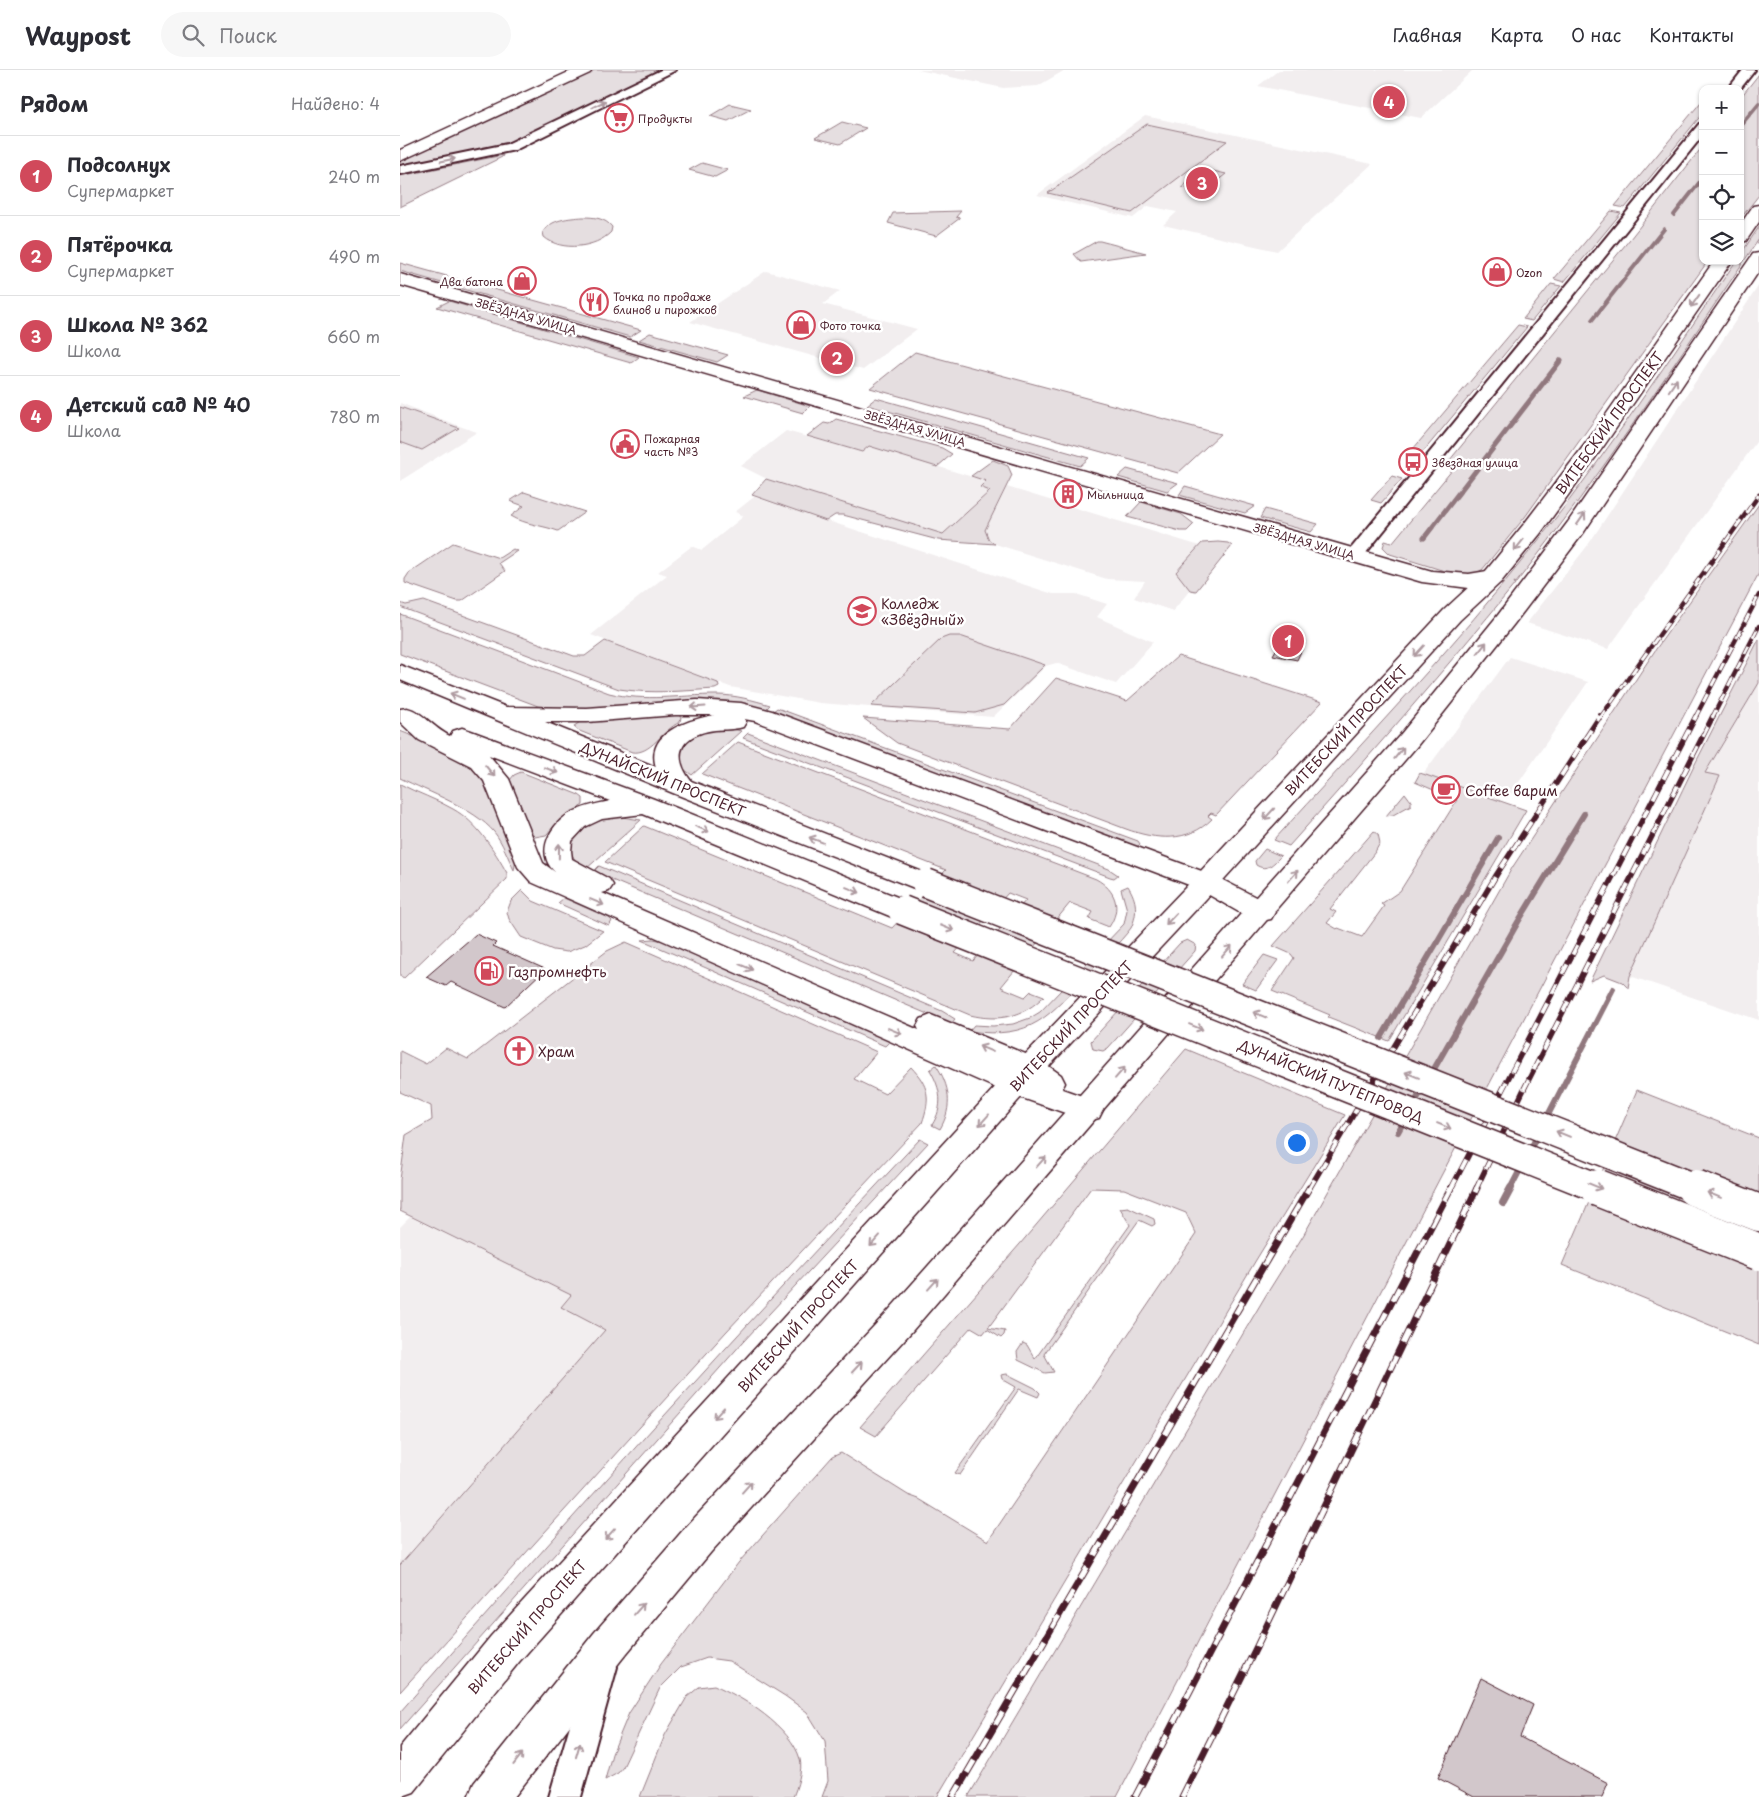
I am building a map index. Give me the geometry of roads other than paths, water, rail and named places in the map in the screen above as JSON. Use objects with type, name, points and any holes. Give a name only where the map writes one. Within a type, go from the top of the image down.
[{"type":"main road","points":[[400,149],[571,70]]},
{"type":"main road","points":[[400,156],[585,70]]},
{"type":"main road","points":[[1744,231],[1759,210]]},
{"type":"main road","name":"ВИТЕБСКИЙ ПРОСПЕКТ","points":[[488,1797],[608,1646],[698,1540],[901,1320],[1088,1110],[1384,770],[1448,693],[1575,528],[1628,453],[1759,258]]},
{"type":"main road","name":"ВИТЕБСКИЙ ПРОСПЕКТ","points":[[400,1778],[505,1650],[1023,1076],[1200,888],[1452,615],[1493,577],[1532,529],[1596,443],[1720,265]]},
{"type":"main road","name":"ЗВЁЗДНАЯ УЛИЦА","points":[[400,279],[1430,577],[1469,581],[1493,577]]},
{"type":"main road","points":[[1430,577],[1441,584],[1446,590],[1450,600],[1452,615]]},
{"type":"main road","name":"ДУНАЙСКИЙ ПРОСПЕКТ","points":[[400,672],[682,787],[1759,1213]]},
{"type":"main road","points":[[502,714],[586,715],[704,706],[740,710],[781,723],[1261,912]]},
{"type":"main road","points":[[404,714],[645,806]]},
{"type":"main road","points":[[404,714],[428,735],[480,760],[496,778],[524,854],[531,867],[540,876],[568,890],[1023,1076]]},
{"type":"main road","points":[[682,787],[672,772],[667,759],[667,752],[674,740],[686,731],[704,724],[725,721],[739,722],[1200,888]]},
{"type":"main road","points":[[645,806],[604,810],[575,822],[562,835],[558,845],[558,855],[562,864],[582,877],[1023,1076],[1088,1110]]},
{"type":"main road","name":"ДУНАЙСКИЙ ПУТЕПРОВОД","points":[[645,806],[1759,1252]]},
{"type":"street","points":[[400,170],[511,147],[670,70]]},
{"type":"street","points":[[1737,85],[1749,70]]},
{"type":"street","points":[[1355,555],[1701,130]]},
{"type":"street","points":[[565,1797],[608,1646]]},
{"type":"waterway","points":[[1744,121],[1759,103]]},
{"type":"waterway","points":[[1674,215],[1699,183]]},
{"type":"waterway","points":[[1592,320],[1664,229]]},
{"type":"waterway","points":[[1424,538],[1561,360]]},
{"type":"waterway","points":[[1430,1076],[1518,922],[1584,814]]},
{"type":"waterway","points":[[1381,1038],[1498,838]]},
{"type":"waterway","points":[[1545,1121],[1613,989]]},
{"type":"waterway","points":[[1413,1106],[1424,1086]]},
{"type":"waterway","points":[[1398,1132],[1405,1119]]},
{"type":"waterway","points":[[1528,1154],[1539,1132]]},
{"type":"waterway","points":[[1510,1189],[1522,1166]]},
{"type":"waterway","points":[[1503,1203],[1511,1188]]},
{"type":"railway","points":[[1600,718],[1759,495]]},
{"type":"railway","points":[[1695,718],[1759,595]]},
{"type":"railway","points":[[1712,718],[1759,626]]},
{"type":"railway","points":[[1309,1189],[1497,874],[1600,716]]},
{"type":"railway","points":[[1451,1189],[1696,716]]},
{"type":"railway","points":[[1476,1189],[1525,1087],[1713,716]]},
{"type":"railway","points":[[953,1797],[1309,1188]]},
{"type":"railway","points":[[1135,1797],[1451,1188]]},
{"type":"railway","points":[[1182,1797],[1256,1648],[1477,1188]]},
{"type":"place","name":"Детский сад № 40","points":[[1389,102]]},
{"type":"place","name":"Продукты","points":[[619,118]]},
{"type":"place","name":"Школа № 362","points":[[1202,183]]},
{"type":"place","name":"Ozon","points":[[1497,272]]},
{"type":"place","name":"Два батона","points":[[522,281]]},
{"type":"place","name":"Точка по продаже блинов и пирожков","points":[[594,302]]},
{"type":"place","name":"Фото точка","points":[[801,325]]},
{"type":"place","name":"Пятёрочка","points":[[837,358]]},
{"type":"place","name":"Пожарная часть №3","points":[[625,444]]},
{"type":"place","name":"Звездная улица","points":[[1413,462]]},
{"type":"place","name":"Мыльница","points":[[1068,494]]},
{"type":"place","name":"Колледж «Звёздный»","points":[[862,611]]},
{"type":"place","name":"Подсолнух","points":[[1288,641]]},
{"type":"place","name":"Coffee варим","points":[[1446,790]]},
{"type":"place","name":"Газпромнефть","points":[[489,971]]},
{"type":"place","name":"Храм","points":[[519,1051]]}]
